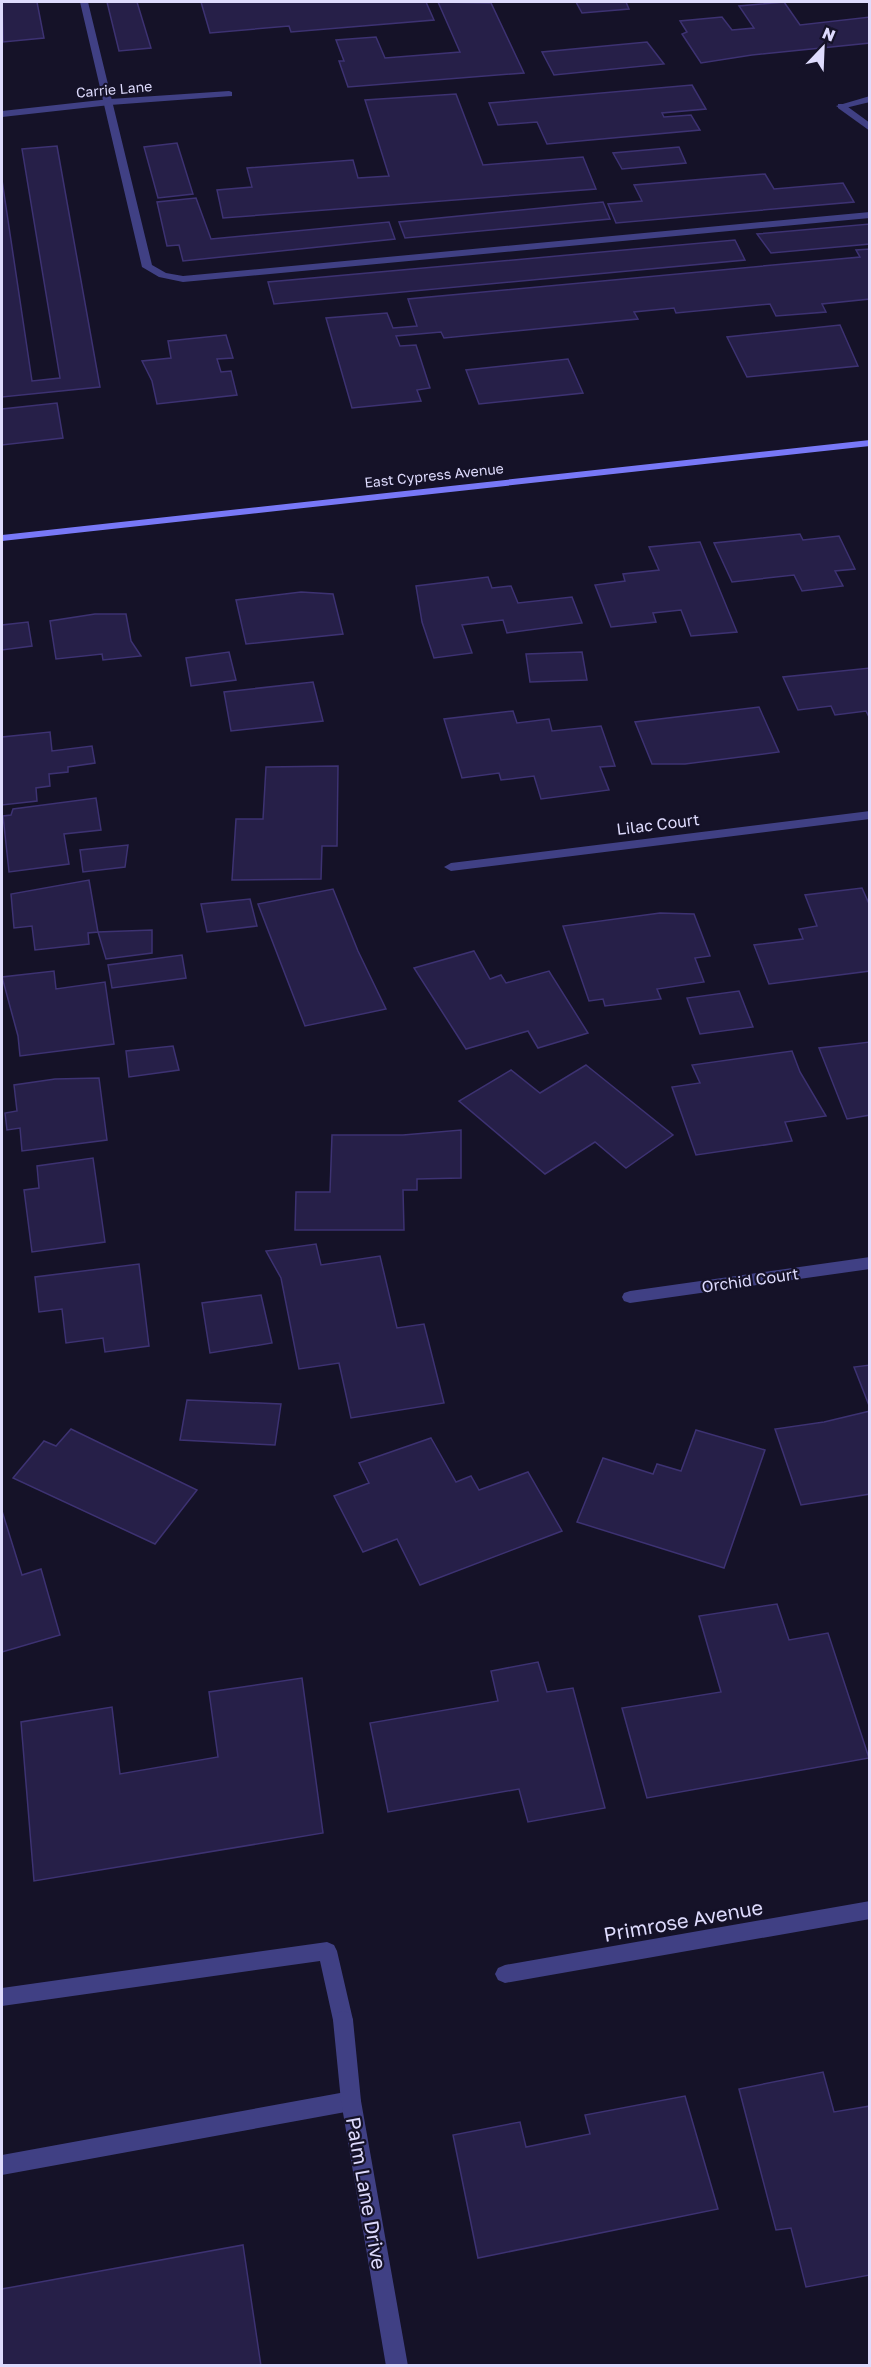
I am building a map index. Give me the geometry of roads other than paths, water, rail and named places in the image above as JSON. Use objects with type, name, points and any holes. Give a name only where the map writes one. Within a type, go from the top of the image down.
[{"type":"main road","name":"East Cypress Avenue","points":[[2,538],[870,443]]},
{"type":"street","points":[[84,2],[110,102],[147,267],[163,275],[183,279],[870,215]]},
{"type":"street","name":"Carrie Lane","points":[[2,114],[110,102],[229,94]]},
{"type":"street","points":[[870,99],[841,106],[870,128]]},
{"type":"street","name":"Lilac Court","points":[[451,867],[870,815]]},
{"type":"street","name":"Orchid Court","points":[[630,1298],[870,1263]]},
{"type":"street","name":"Primrose Avenue","points":[[505,1974],[870,1910]]},
{"type":"street","name":"Palm Lane Drive","points":[[2,1997],[327,1951],[344,2020],[351,2101],[397,2366]]},
{"type":"street","points":[[2,2165],[351,2101]]}]
